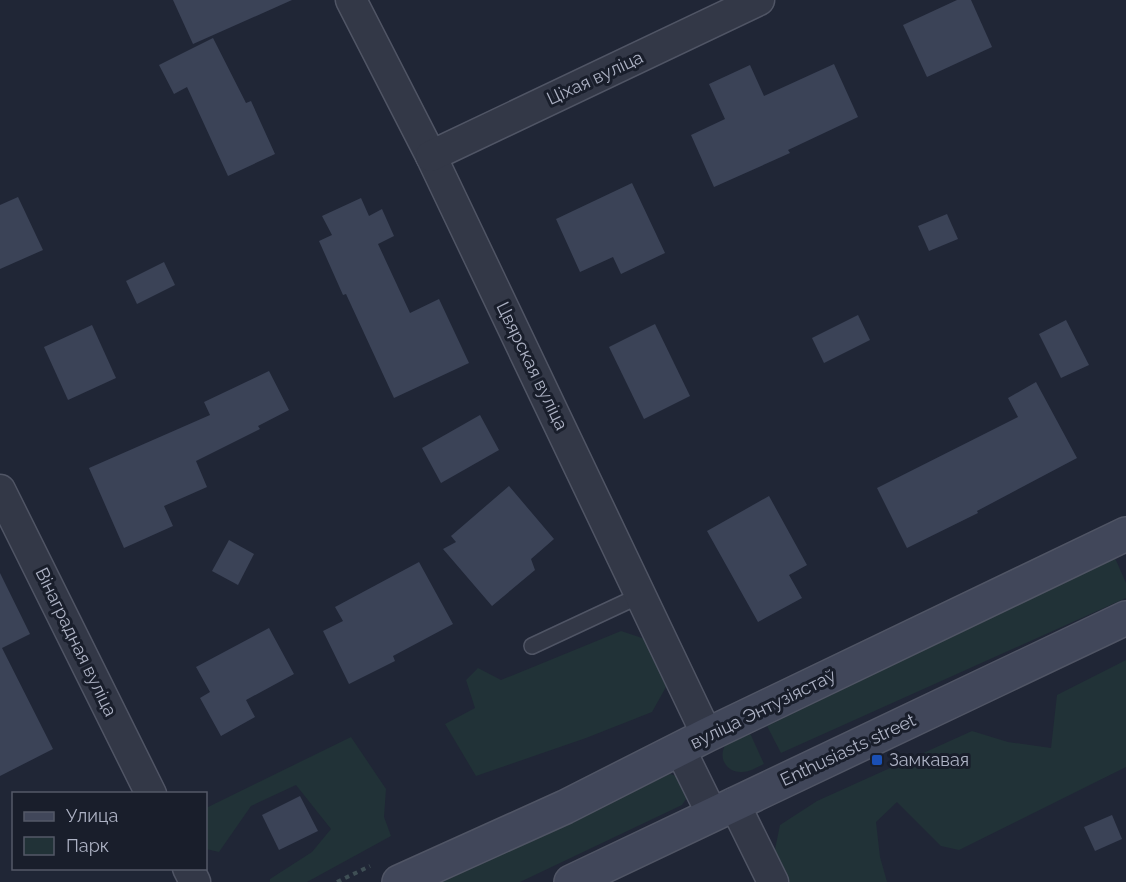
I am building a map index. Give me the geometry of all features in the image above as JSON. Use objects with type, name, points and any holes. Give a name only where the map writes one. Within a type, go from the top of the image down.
[{"type":"street","name":"Цвярская вуліца","points":[[351,0],[431,156],[641,595],[694,742],[723,809],[773,882]]},
{"type":"street","name":"Ціхая вуліца","points":[[431,156],[759,0]]},
{"type":"street","name":"Вінаградная вуліца","points":[[0,490],[150,792]]},
{"type":"street","name":"вуліца Энтузіястаў","points":[[399,882],[565,807],[694,742],[1126,534]]},
{"type":"street","name":"Enthusiasts street","points":[[571,882],[1126,618]]},
{"type":"lane","points":[[532,646],[641,595]]},
{"type":"green space","points":[[1115,558],[1126,583],[1126,598],[781,753],[767,726]]},
{"type":"green space","points":[[621,631],[651,641],[666,687],[652,712],[586,738],[476,776],[445,724],[475,708],[466,680],[478,668],[501,680]]},
{"type":"green space","points":[[1126,660],[1126,767],[959,850],[941,846],[897,802],[876,822],[880,857],[887,882],[789,882],[773,859],[780,825],[817,801],[972,731],[1008,742],[1051,748],[1057,695]]},
{"type":"green space","points":[[749,731],[764,764],[748,771],[736,771],[724,762],[724,747],[730,740]]},
{"type":"green space","points":[[351,737],[386,789],[384,817],[391,836],[307,882],[270,882],[270,879],[312,852],[331,829],[296,785],[251,806],[219,852],[207,849],[207,808]]},
{"type":"green space","points":[[670,774],[679,777],[688,796],[682,805],[520,882],[442,882]]},
{"type":"building","points":[[173,0],[292,0],[193,44]]},
{"type":"building","points":[[957,0],[971,0],[992,47],[927,77],[903,25]]},
{"type":"building","points":[[213,38],[246,103],[251,101],[275,154],[228,176],[187,87],[174,94],[159,65]]},
{"type":"building","points":[[834,64],[858,117],[788,150],[790,153],[714,187],[691,135],[725,119],[709,84],[750,65],[764,96]]},
{"type":"building","points":[[632,183],[665,253],[621,274],[613,257],[580,272],[556,219]]},
{"type":"building","points":[[18,197],[43,250],[0,269],[0,205]]},
{"type":"building","points":[[361,198],[369,216],[382,209],[394,236],[378,244],[410,313],[439,299],[469,363],[394,398],[319,241],[332,235],[322,216]]},
{"type":"building","points":[[947,214],[958,239],[929,251],[918,226]]},
{"type":"building","points":[[164,262],[175,285],[137,304],[126,281]]},
{"type":"building","points":[[858,315],[870,340],[824,363],[812,338]]},
{"type":"building","points":[[1066,320],[1089,365],[1061,378],[1039,334]]},
{"type":"building","points":[[655,324],[690,396],[644,419],[609,347]]},
{"type":"building","points":[[92,325],[116,378],[68,400],[44,347]]},
{"type":"building","points":[[269,371],[289,410],[258,426],[260,429],[196,461],[207,487],[164,506],[173,526],[124,548],[89,468],[210,415],[204,402]]},
{"type":"building","points":[[1036,382],[1077,458],[977,511],[978,513],[907,548],[877,488],[1018,417],[1008,398]]},
{"type":"building","points":[[480,415],[499,450],[441,483],[422,448]]},
{"type":"building","points":[[509,486],[554,539],[531,559],[535,570],[492,606],[443,549],[456,542],[451,536]]},
{"type":"building","points":[[769,496],[807,565],[789,575],[802,598],[758,622],[707,531]]},
{"type":"building","points":[[229,540],[254,554],[238,585],[212,571]]},
{"type":"building","points":[[419,562],[453,624],[393,656],[395,661],[349,684],[323,631],[343,621],[335,607]]},
{"type":"building","points":[[0,573],[30,634],[2,648],[53,749],[0,776]]},
{"type":"building","points":[[269,628],[294,674],[246,700],[255,717],[221,736],[200,698],[210,692],[196,667]]},
{"type":"building","points":[[300,796],[318,831],[279,850],[262,815]]},
{"type":"building","points":[[1112,815],[1122,839],[1095,851],[1084,827]]},
{"type":"place","name":"Замкавая","points":[[877,760]]}]
